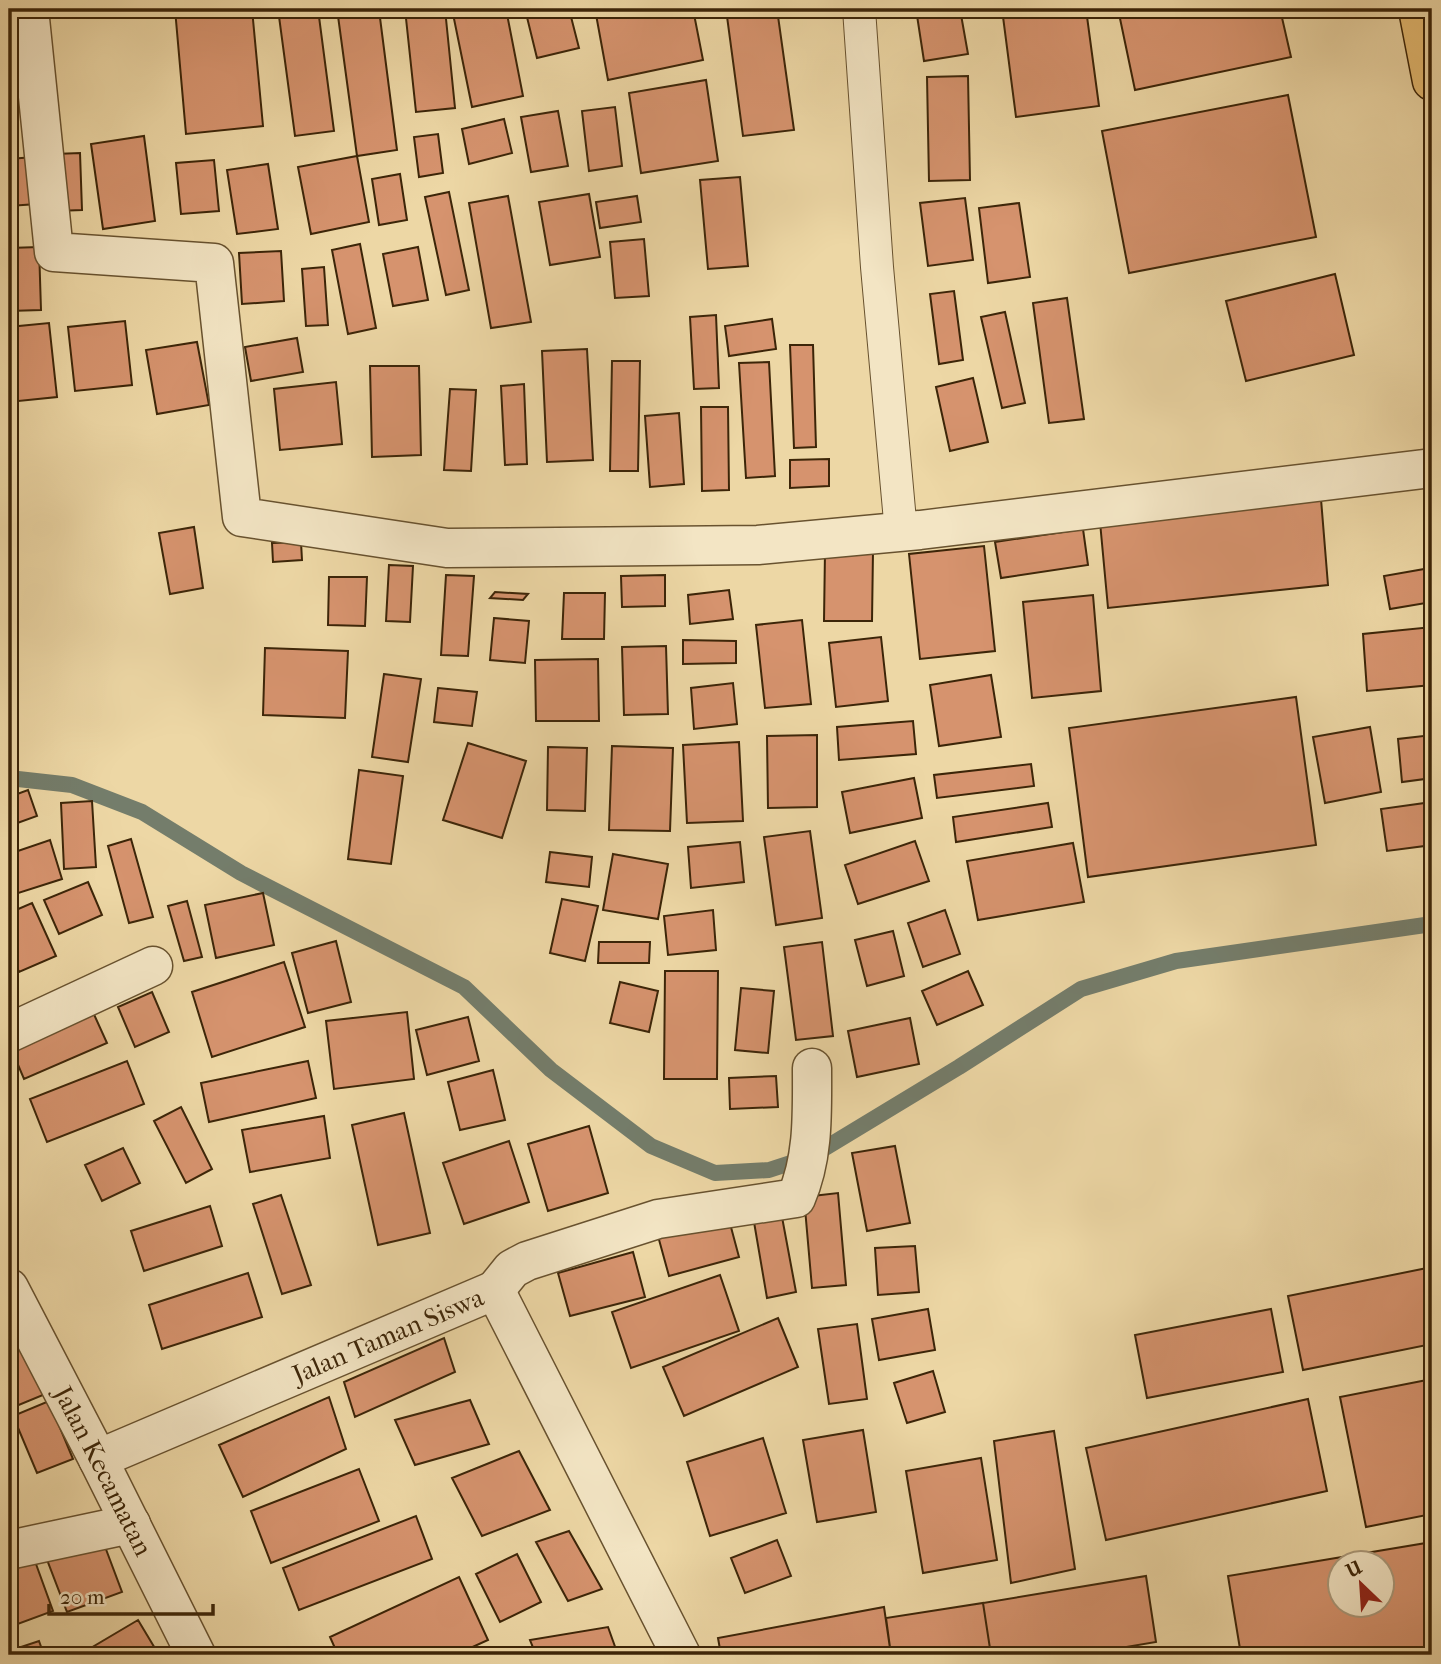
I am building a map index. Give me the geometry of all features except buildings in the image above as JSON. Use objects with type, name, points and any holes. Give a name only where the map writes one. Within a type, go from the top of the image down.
[{"type":"main road","points":[[1418,9],[1432,81]]},
{"type":"street","points":[[29,9],[54,252],[214,262],[242,517],[447,548],[758,545],[901,532],[1432,468]]},
{"type":"street","points":[[9,1033],[153,966]]},
{"type":"street","points":[[495,1290],[512,1269],[527,1261],[658,1219],[796,1198],[805,1177],[811,1130],[812,1068]]},
{"type":"street","name":"Jalan Taman Siswa","points":[[98,1459],[495,1290],[681,1655]]},
{"type":"street","name":"Jalan Kecamatan","points":[[11,1299],[98,1459],[196,1655]]},
{"type":"street","points":[[9,1550],[131,1524]]},
{"type":"lane","points":[[859,9],[877,267],[901,532]]},
{"type":"waterway","points":[[9,778],[72,785],[142,812],[241,873],[464,987],[551,1070],[651,1146],[715,1173],[769,1170],[812,1156],[1081,989],[1176,961],[1432,924]]}]
